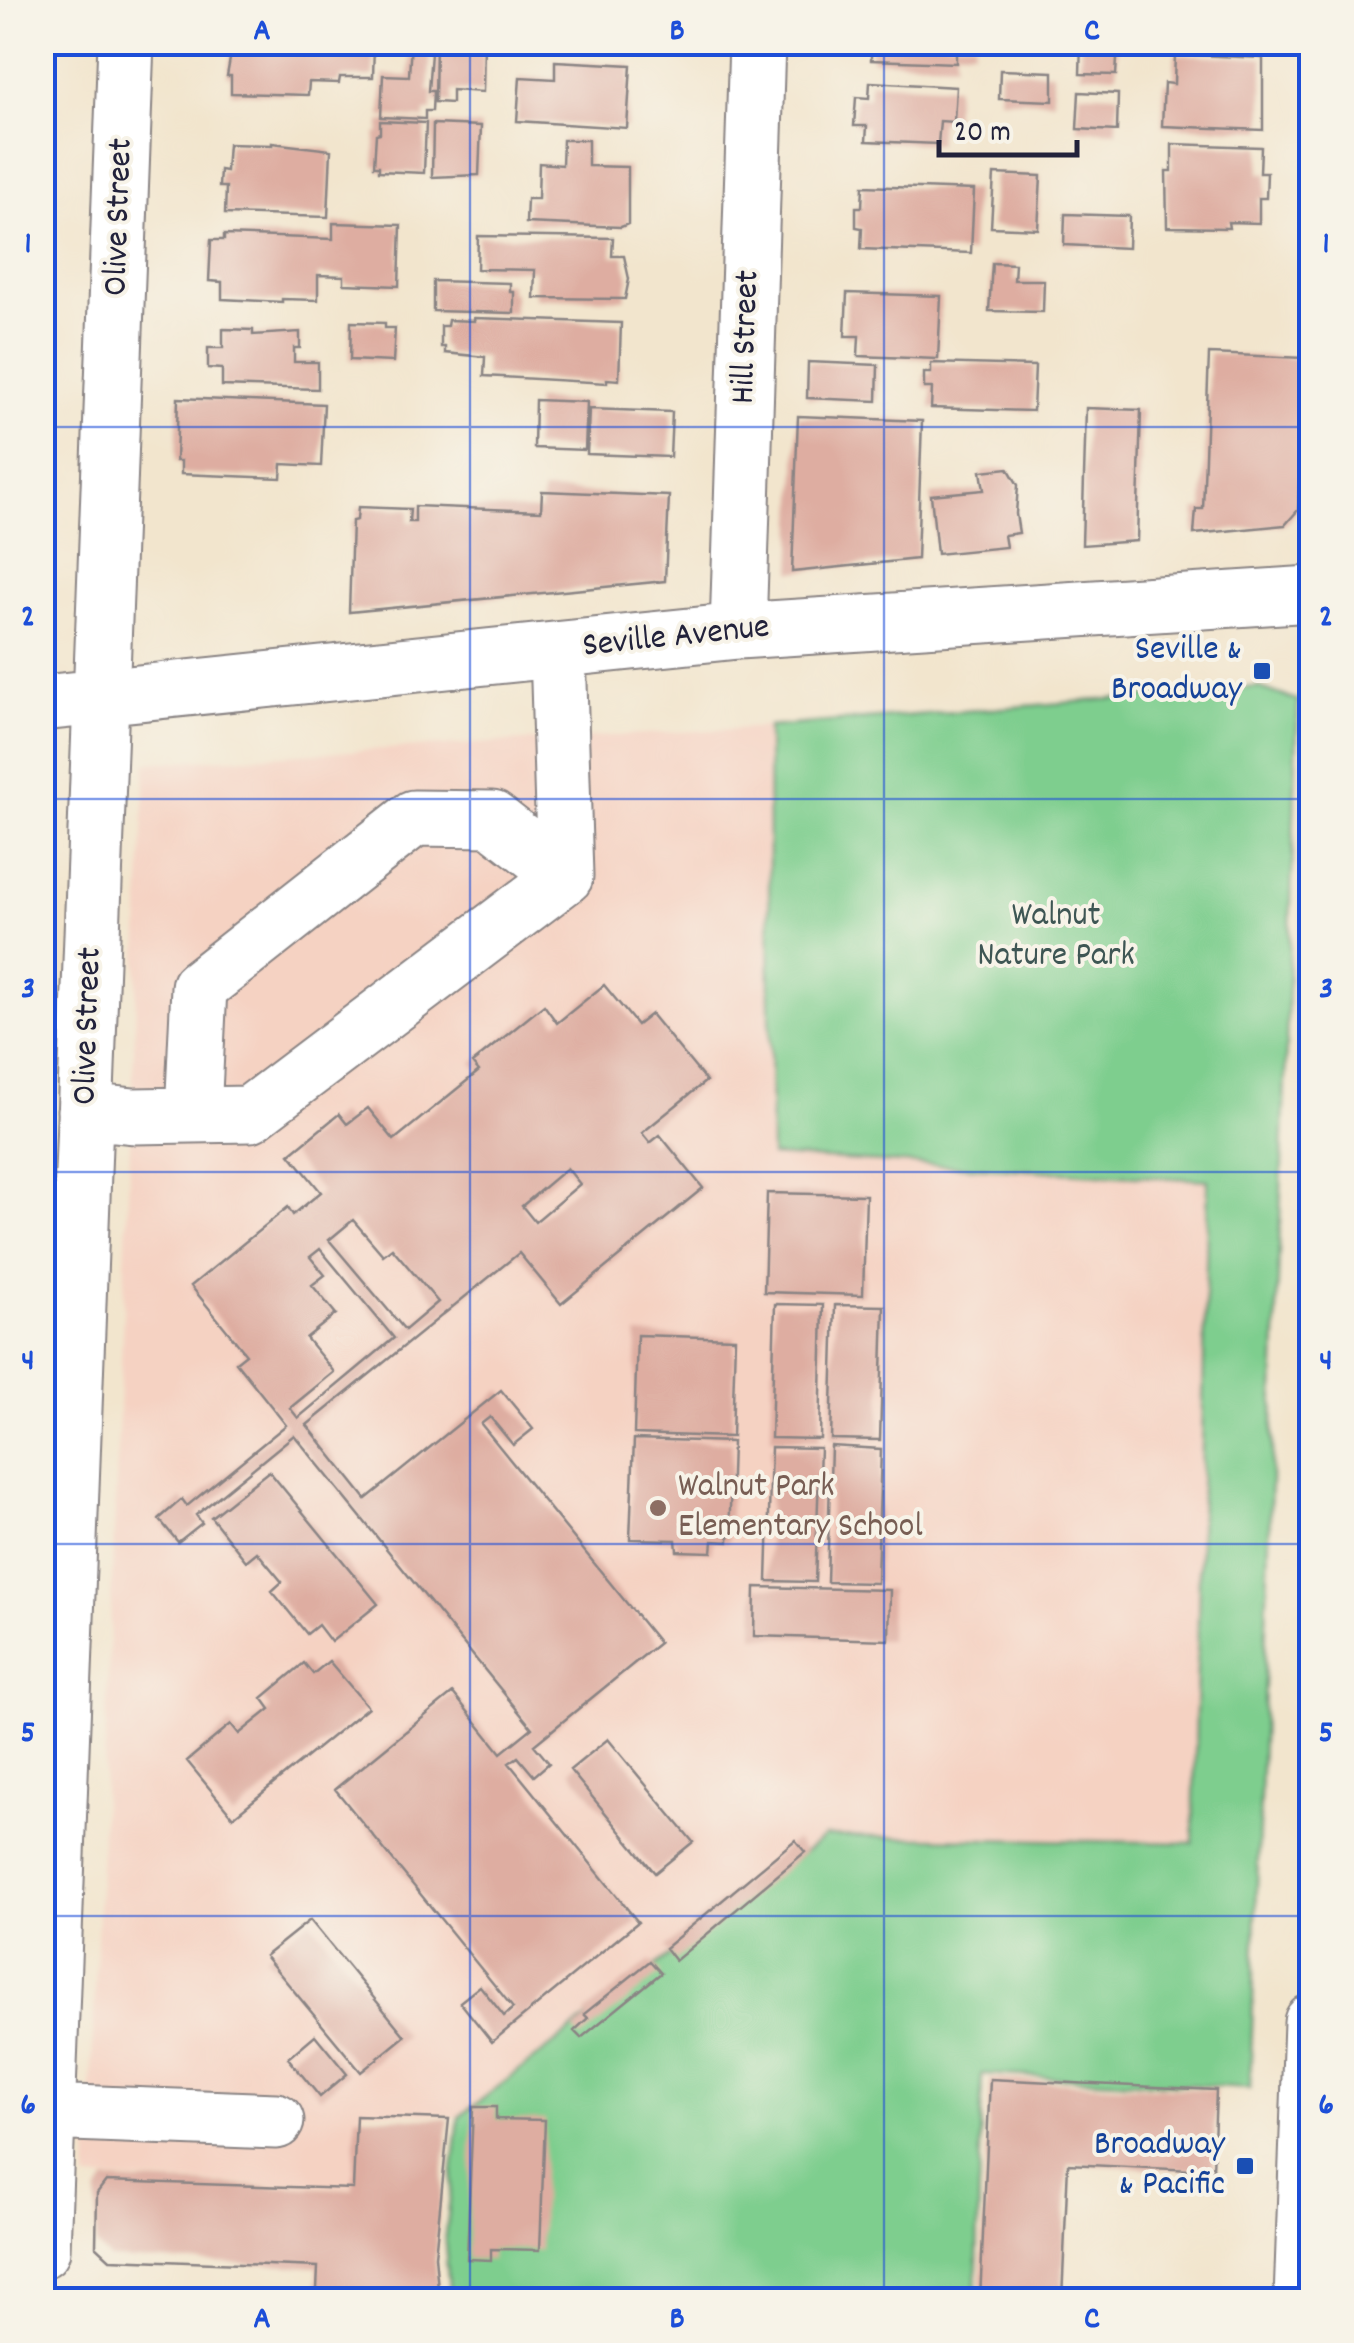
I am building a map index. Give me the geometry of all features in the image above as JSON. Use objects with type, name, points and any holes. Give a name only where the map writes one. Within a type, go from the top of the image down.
[{"type":"street","name":"Olive Street","points":[[42,2250],[126,42]]},
{"type":"street","name":"Hill Street","points":[[738,631],[757,42]]},
{"type":"street","name":"Seville Avenue","points":[[42,702],[738,631],[1312,594]]},
{"type":"street","points":[[558,650],[564,876]]},
{"type":"street","points":[[193,1115],[199,987],[414,818],[492,819],[564,876]]},
{"type":"street","points":[[86,1111],[134,1116],[250,1114],[564,876]]},
{"type":"street","points":[[1302,2300],[1312,2022]]},
{"type":"street","points":[[48,2112],[276,2121]]},
{"type":"shaded area","name":"Walnut Park Elementary School","points":[[768,727],[771,1156],[1208,1180],[1193,1843],[825,1836],[459,2117],[363,2110],[358,2188],[87,2179],[146,763]]},
{"type":"green space","name":"Walnut Nature Park","points":[[1258,687],[1298,701],[1250,2088],[982,2074],[976,2300],[450,2300],[445,2243],[459,2117],[825,1836],[1193,1843],[1208,1180],[771,1156],[768,727]]},
{"type":"building","points":[[233,42],[374,45],[373,77],[340,77],[339,83],[309,82],[308,95],[231,93],[231,76],[227,76]]},
{"type":"building","points":[[411,42],[428,42],[432,111],[425,111],[425,119],[381,117],[383,75],[409,76]]},
{"type":"building","points":[[436,42],[484,43],[483,92],[452,90],[452,103],[435,102]]},
{"type":"building","points":[[858,42],[975,42],[974,50],[956,50],[956,63],[871,60],[871,46],[858,46]]},
{"type":"building","points":[[1081,42],[1118,42],[1116,75],[1080,74]]},
{"type":"building","points":[[1175,54],[1263,58],[1263,130],[1162,126],[1164,83],[1174,84]]},
{"type":"building","points":[[555,61],[631,65],[627,128],[517,121],[520,77],[555,79]]},
{"type":"building","points":[[1000,70],[1053,72],[1053,101],[999,99]]},
{"type":"building","points":[[870,82],[956,87],[954,122],[940,121],[938,144],[866,141],[867,126],[854,126],[856,97],[869,98]]},
{"type":"building","points":[[1079,92],[1118,94],[1117,131],[1077,129]]},
{"type":"building","points":[[380,121],[426,123],[424,173],[379,171],[379,166],[374,166]]},
{"type":"building","points":[[433,124],[481,126],[479,175],[432,177]]},
{"type":"building","points":[[563,140],[588,140],[588,166],[628,167],[628,224],[621,227],[526,223],[527,199],[538,199],[539,163],[562,165]]},
{"type":"building","points":[[272,143],[331,150],[328,217],[225,214],[226,187],[219,187],[220,170],[226,171],[228,144]]},
{"type":"building","points":[[1172,144],[1261,147],[1260,173],[1267,173],[1266,198],[1259,198],[1259,223],[1228,222],[1229,228],[1167,227],[1166,171],[1172,171]]},
{"type":"building","points":[[994,174],[1041,176],[1038,229],[991,227]]},
{"type":"building","points":[[863,186],[974,190],[971,253],[861,249],[862,228],[856,227],[856,207],[862,207]]},
{"type":"building","points":[[1065,214],[1129,216],[1128,248],[1064,245]]},
{"type":"building","points":[[333,223],[401,225],[399,286],[344,284],[344,276],[318,275],[318,300],[282,302],[222,299],[222,282],[209,281],[211,240],[224,240],[224,235],[333,239]]},
{"type":"building","points":[[478,236],[613,238],[612,256],[624,256],[629,279],[625,299],[534,298],[535,270],[477,269]]},
{"type":"building","points":[[992,263],[1015,264],[1014,280],[1044,280],[1043,312],[989,311]]},
{"type":"building","points":[[433,281],[510,283],[514,313],[433,311]]},
{"type":"building","points":[[847,293],[941,296],[938,359],[858,356],[859,336],[845,336]]},
{"type":"building","points":[[448,320],[621,323],[619,380],[607,379],[607,383],[484,376],[485,357],[445,353],[445,347],[441,347],[441,326],[447,326]]},
{"type":"building","points":[[351,322],[385,323],[385,328],[395,328],[393,362],[350,360]]},
{"type":"building","points":[[223,329],[253,330],[253,335],[300,332],[300,348],[294,348],[294,362],[318,362],[318,389],[222,386],[222,369],[208,368],[208,348],[223,348]]},
{"type":"building","points":[[1209,354],[1304,358],[1298,510],[1285,525],[1194,534],[1196,509],[1203,509]]},
{"type":"building","points":[[808,362],[878,365],[877,401],[807,398]]},
{"type":"building","points":[[931,363],[1035,366],[1033,411],[931,408],[932,388],[924,388],[924,373],[931,373]]},
{"type":"building","points":[[178,398],[324,404],[321,466],[282,464],[281,478],[181,474],[181,461],[176,461]]},
{"type":"building","points":[[535,400],[587,402],[585,450],[534,448]]},
{"type":"building","points":[[1086,408],[1141,410],[1137,541],[1082,545]]},
{"type":"building","points":[[589,409],[672,412],[670,457],[587,454]]},
{"type":"building","points":[[798,416],[922,421],[917,559],[792,572]]},
{"type":"building","points":[[1008,468],[1018,485],[1019,533],[1004,535],[1006,547],[937,554],[931,495],[984,490],[981,471]]},
{"type":"building","points":[[542,491],[669,496],[665,581],[349,612],[352,521],[357,520],[358,507],[410,509],[409,522],[415,522],[415,506],[541,511]]},
{"type":"building","points":[[604,985],[637,1025],[651,1014],[706,1081],[642,1133],[650,1143],[660,1135],[703,1188],[561,1304],[519,1253],[307,1425],[366,1499],[501,1390],[533,1429],[513,1445],[490,1417],[481,1424],[659,1643],[534,1745],[549,1763],[534,1776],[518,1757],[509,1763],[638,1922],[492,2042],[460,2002],[480,1986],[504,2016],[513,2008],[335,1789],[453,1693],[501,1753],[532,1728],[294,1435],[196,1515],[202,1523],[178,1542],[159,1519],[182,1499],[187,1506],[286,1425],[236,1362],[246,1354],[191,1286],[288,1207],[293,1215],[321,1192],[290,1154],[339,1114],[347,1124],[368,1108],[394,1140],[479,1071],[472,1063],[544,1005],[557,1023]],"holes":[[[567,1168],[580,1184],[535,1222],[522,1206]],[[353,1220],[383,1255],[392,1248],[438,1302],[405,1330],[329,1240]],[[320,1249],[394,1338],[298,1418],[290,1408],[334,1372],[306,1338],[336,1314],[312,1285],[325,1275],[310,1257]]]},
{"type":"building","points":[[767,1193],[866,1195],[863,1295],[764,1292]]},
{"type":"building","points":[[775,1304],[823,1305],[820,1439],[771,1438]]},
{"type":"building","points":[[835,1305],[884,1306],[880,1440],[831,1439]]},
{"type":"building","points":[[637,1335],[735,1338],[732,1437],[634,1434]]},
{"type":"building","points":[[634,1439],[732,1442],[729,1542],[713,1541],[712,1552],[677,1551],[676,1540],[630,1539]]},
{"type":"building","points":[[831,1446],[881,1449],[877,1583],[827,1582]]},
{"type":"building","points":[[771,1447],[820,1448],[815,1582],[767,1581]]},
{"type":"building","points":[[269,1471],[378,1604],[331,1642],[318,1625],[307,1634],[272,1591],[282,1582],[257,1552],[246,1561],[211,1517]]},
{"type":"building","points":[[755,1587],[890,1590],[889,1640],[754,1636]]},
{"type":"building","points":[[329,1661],[368,1707],[233,1817],[187,1761],[231,1724],[239,1734],[270,1709],[262,1698],[304,1663],[313,1674]]},
{"type":"building","points":[[608,1739],[693,1842],[655,1873],[570,1770]]},
{"type":"building","points":[[795,1840],[805,1852],[675,1961],[665,1948]]},
{"type":"building","points":[[310,1920],[405,2036],[361,2072],[265,1956]]},
{"type":"building","points":[[650,1961],[661,1973],[581,2038],[574,2031],[588,2018],[584,2014]]},
{"type":"building","points":[[315,2035],[347,2074],[320,2097],[288,2058]]},
{"type":"building","points":[[990,2079],[1216,2090],[1213,2171],[1068,2164],[1062,2300],[980,2300]]},
{"type":"building","points":[[473,2107],[496,2107],[496,2119],[545,2120],[540,2250],[491,2249],[491,2260],[467,2259]]},
{"type":"building","points":[[356,2116],[449,2119],[435,2256],[439,2300],[328,2300],[317,2290],[318,2267],[110,2259],[96,2246],[97,2193],[106,2181],[353,2189]]},
{"type":"place","name":"Seville & Broadway","points":[[1262,671]]},
{"type":"place","name":"Walnut Park Elementary School","points":[[658,1508]]},
{"type":"place","name":"Broadway & Pacific","points":[[1245,2166]]}]
